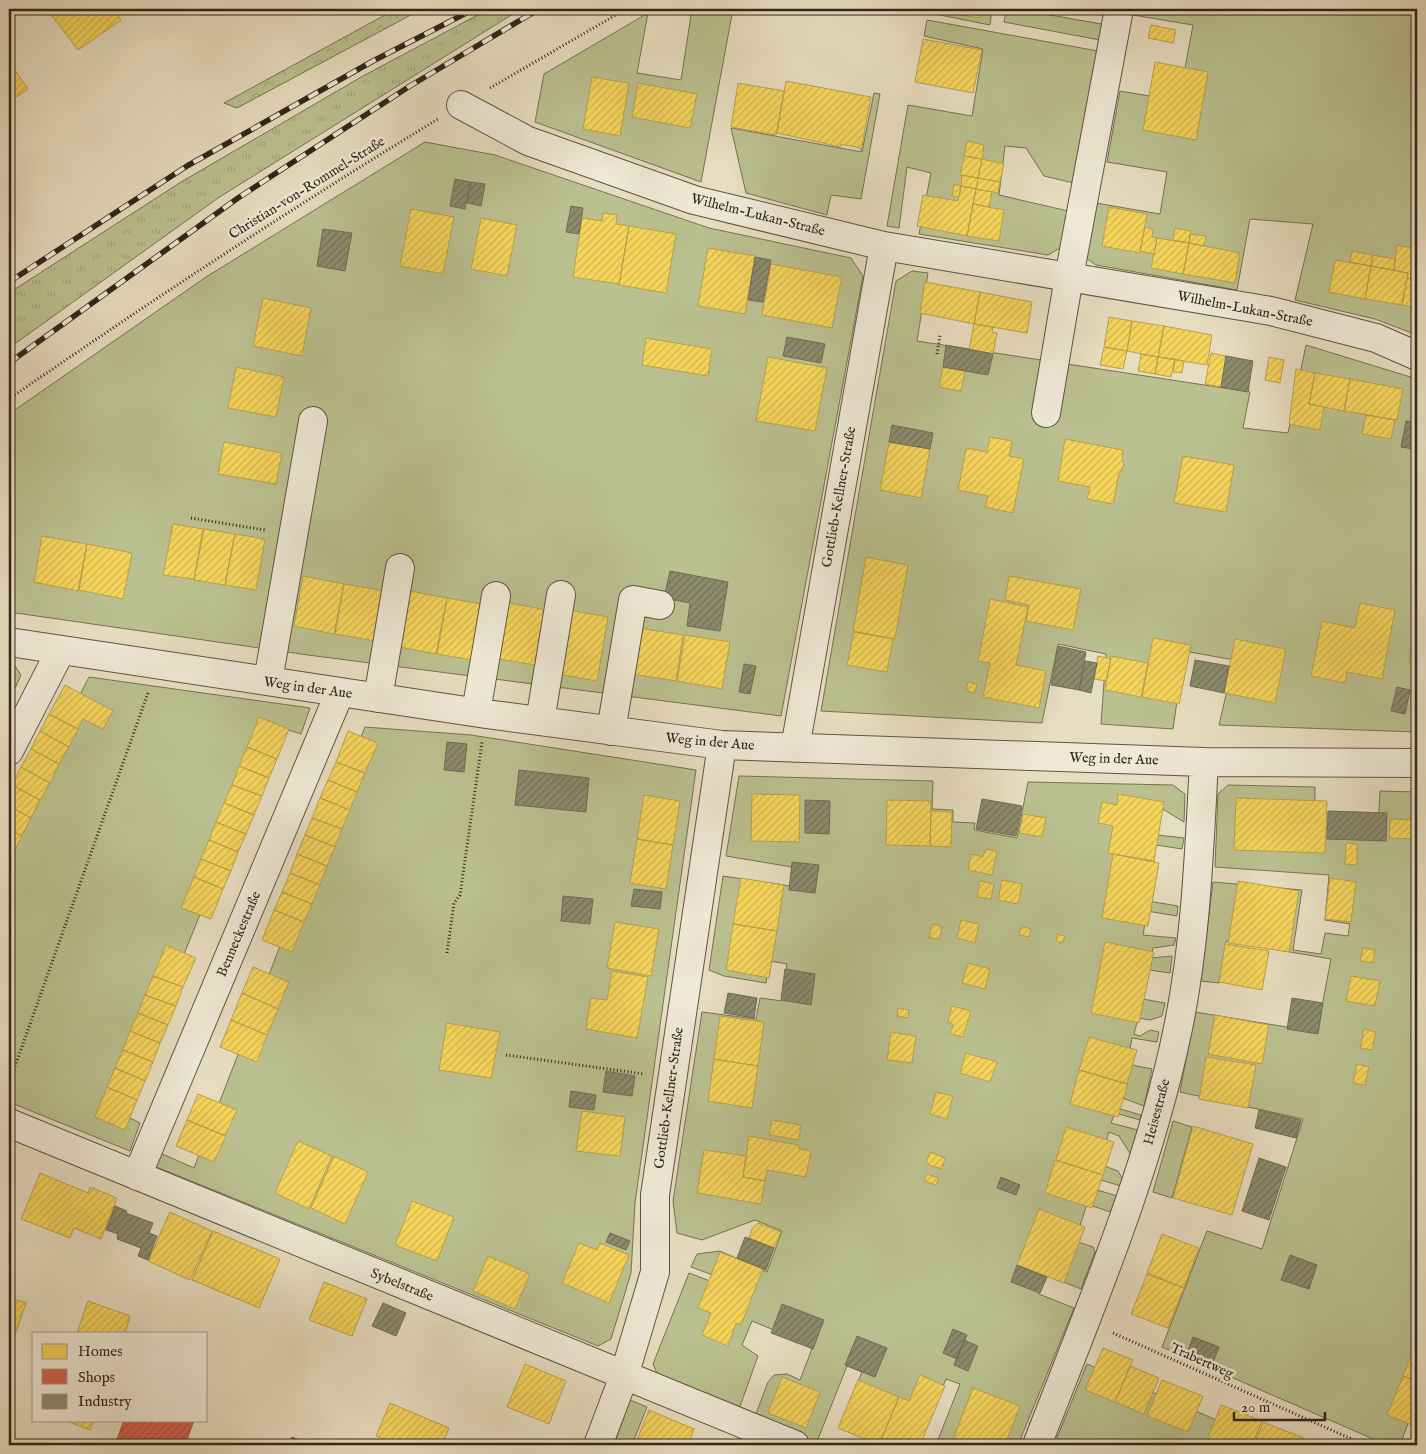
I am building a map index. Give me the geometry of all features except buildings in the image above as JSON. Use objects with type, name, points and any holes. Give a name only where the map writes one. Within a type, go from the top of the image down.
[{"type":"street","points":[[1046,413],[1068,276],[1119,9]]},
{"type":"street","name":"Wilhelm-Lukan-Straße","points":[[461,106],[528,141],[694,200],[884,246],[1271,311],[1376,338],[1417,356]]},
{"type":"street","name":"Gottlieb-Kellner-Straße","points":[[795,748],[884,246]]},
{"type":"street","points":[[268,681],[313,421]]},
{"type":"street","points":[[378,698],[400,568]]},
{"type":"street","points":[[540,721],[562,595]]},
{"type":"street","points":[[481,713],[496,596]]},
{"type":"street","points":[[611,731],[633,600],[660,605]]},
{"type":"street","name":"Weg in der Aue","points":[[9,642],[481,713],[722,745],[1204,762],[1417,763]]},
{"type":"street","points":[[9,751],[61,650]]},
{"type":"street","name":"Benneckestraße","points":[[137,1176],[340,692]]},
{"type":"street","name":"Gottlieb-Kellner-Straße","points":[[598,1445],[624,1376],[655,1272],[655,1195],[722,745]]},
{"type":"street","name":"Heisestraße","points":[[1037,1445],[1116,1242],[1150,1141],[1177,1033],[1195,919],[1204,762]]},
{"type":"street","name":"Sybelstraße","points":[[9,1123],[795,1445]]},
{"type":"path","name":"Christian-von-Rommel-Straße","points":[[9,399],[206,265],[346,175],[626,9]]},
{"type":"path","points":[[937,354],[940,335]]},
{"type":"path","points":[[447,953],[454,903],[460,896],[481,713]]},
{"type":"path","points":[[9,1083],[139,718]]},
{"type":"path","points":[[506,1055],[647,1074]]},
{"type":"path","name":"Trabertweg","points":[[1085,1321],[1365,1445]]},
{"type":"green space","points":[[396,9],[422,9],[237,108],[224,103]]},
{"type":"green space","points":[[489,9],[521,9],[218,198],[9,348],[9,293],[181,182],[363,76]]},
{"type":"green space","points":[[692,9],[733,9],[701,182],[535,122],[544,74],[648,13],[637,73],[681,80]]},
{"type":"green space","points":[[910,9],[992,9],[990,25]]},
{"type":"green space","points":[[1006,9],[1045,9],[1044,14],[1102,24],[1100,40],[1004,22]]},
{"type":"green space","points":[[1134,9],[1417,9],[1417,335],[1375,319],[1295,300],[1313,224],[1250,219],[1237,290],[1096,265],[1086,258],[1096,203],[1160,214],[1167,172],[1107,162],[1120,91],[1179,101],[1193,25],[1133,15]]},
{"type":"green space","points":[[927,20],[1098,51],[1074,183],[1044,176],[1026,148],[1005,146],[999,195],[1068,211],[1062,247],[1048,255],[919,234],[931,173],[907,167],[899,228],[887,226],[908,105],[972,116],[983,49],[924,36]]},
{"type":"green space","points":[[874,93],[880,94],[861,199],[831,195],[827,215],[746,193],[731,128],[862,152]]},
{"type":"green space","points":[[425,142],[495,155],[709,228],[851,258],[863,276],[781,716],[308,655],[9,612],[9,414],[206,277]]},
{"type":"green space","points":[[912,271],[928,273],[917,341],[1250,392],[1243,428],[1288,433],[1306,345],[1417,379],[1417,732],[1219,725],[1234,660],[1184,651],[1173,729],[1101,724],[1106,654],[1058,644],[1042,723],[821,711],[896,281]]},
{"type":"green space","points":[[9,665],[15,666],[21,675],[13,693],[9,691]]},
{"type":"green space","points":[[89,677],[310,708],[301,734],[276,726],[120,1113],[140,1123],[130,1151],[9,1102],[9,834]]},
{"type":"green space","points":[[365,727],[471,735],[696,770],[635,1203],[631,1273],[611,1339],[598,1346],[154,1166],[160,1153],[194,1168]]},
{"type":"green space","points":[[739,776],[933,781],[932,809],[953,810],[953,822],[975,823],[974,830],[1017,838],[1028,782],[1173,785],[1185,794],[1184,822],[1161,808],[1157,835],[1184,838],[1182,849],[1156,845],[1148,901],[1178,906],[1177,916],[1147,911],[1143,935],[1176,938],[1174,945],[1153,948],[1151,958],[1172,956],[1170,973],[1149,970],[1143,999],[1165,1003],[1162,1016],[1150,1020],[1138,1018],[1134,1034],[1140,1036],[1150,1030],[1159,1032],[1157,1042],[1132,1038],[1127,1064],[1152,1069],[1144,1106],[1120,1097],[1117,1108],[1141,1115],[1140,1120],[1115,1113],[1111,1123],[1138,1130],[1131,1155],[1119,1136],[1109,1132],[1099,1164],[1118,1171],[1123,1180],[1121,1186],[1097,1179],[1094,1189],[1117,1196],[1110,1212],[1087,1204],[1075,1241],[1093,1247],[1095,1252],[1081,1289],[1046,1275],[1039,1294],[1074,1308],[1018,1445],[936,1445],[960,1384],[946,1379],[918,1445],[876,1445],[878,1440],[840,1424],[862,1372],[847,1366],[816,1444],[754,1419],[768,1382],[774,1375],[787,1374],[800,1380],[813,1346],[752,1321],[742,1345],[758,1356],[738,1412],[660,1380],[653,1364],[689,1273],[710,1281],[713,1275],[691,1267],[697,1254],[720,1251],[767,1272],[782,1231],[755,1220],[702,1240],[677,1233],[673,1201],[702,1012],[756,1019],[760,998],[782,1001],[787,964],[770,961],[766,983],[724,976],[709,970],[723,876],[790,886],[792,867],[726,856]]},
{"type":"green space","points":[[1228,785],[1315,787],[1315,827],[1378,829],[1380,791],[1417,792],[1417,1399],[1400,1445],[1387,1445],[1162,1347],[1207,1231],[1262,1249],[1303,1119],[1180,1092],[1195,1012],[1317,1032],[1331,959],[1226,941],[1219,983],[1201,981],[1213,882],[1302,890],[1293,950],[1321,954],[1325,933],[1348,936],[1350,924],[1325,920],[1329,875],[1215,867],[1218,794]]},
{"type":"green space","points":[[1173,1121],[1192,1127],[1172,1198],[1153,1192]]},
{"type":"green space","points":[[1087,1364],[1274,1445],[1054,1445]]},
{"type":"green space","points":[[630,1400],[647,1407],[632,1445],[614,1445]]},
{"type":"railway","points":[[9,282],[187,166],[373,61],[474,9]]},
{"type":"railway","points":[[9,363],[238,198],[410,86],[539,9]]}]
